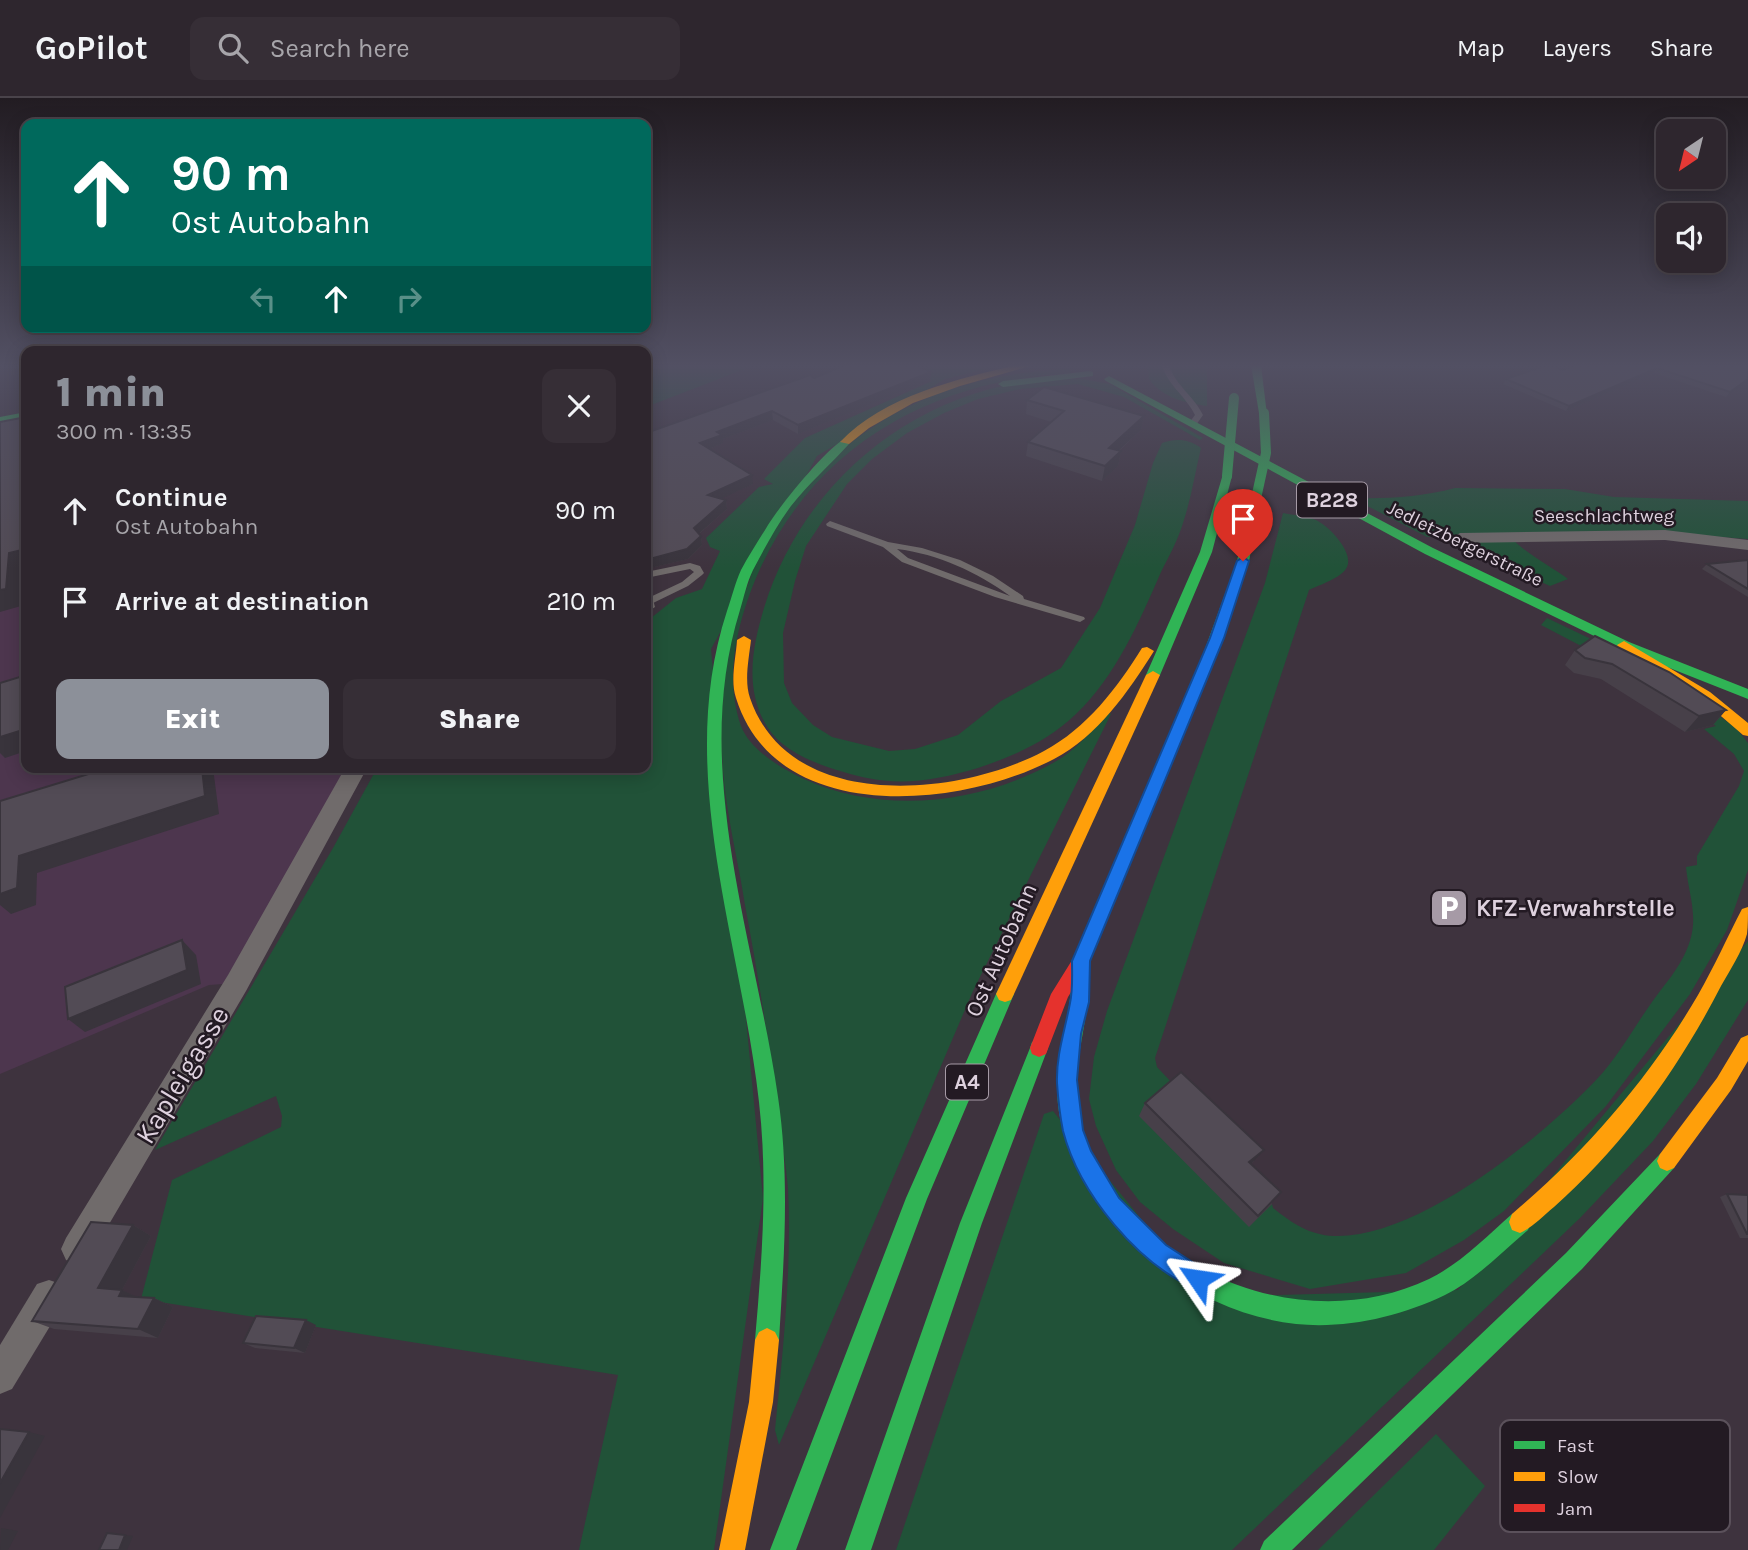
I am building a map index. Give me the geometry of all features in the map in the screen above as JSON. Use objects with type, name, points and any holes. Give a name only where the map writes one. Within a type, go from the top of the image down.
[{"type":"main road","points":[[732,1550],[762,1400],[776,1245],[770,1109],[715,798],[713,696],[719,655],[732,602],[748,565],[774,519],[810,474],[856,433]]},
{"type":"main road","points":[[808,505],[830,479],[864,447],[884,433]]},
{"type":"main road","name":"Jedletzbergerstraße","points":[[1211,433],[1429,551],[1624,645],[1748,694]]},
{"type":"main road","name":"Ost Autobahn","points":[[783,1550],[917,1198],[1028,941],[1177,625],[1206,552],[1227,476],[1232,433]]},
{"type":"main road","name":"A4","points":[[858,1550],[971,1223],[1060,994],[1081,961],[1217,638],[1243,561],[1266,453],[1265,433]]},
{"type":"main road","points":[[750,618],[740,657],[741,696],[752,729],[778,757],[814,778],[859,790],[906,794],[956,789],[1006,775],[1049,756],[1085,728],[1135,672],[1152,642],[1177,625]]},
{"type":"main road","points":[[1624,645],[1693,685],[1728,710],[1748,731]]},
{"type":"main road","points":[[1081,961],[1080,1002],[1069,1056],[1069,1102],[1073,1130],[1083,1157],[1111,1205],[1158,1253],[1213,1287],[1278,1309],[1312,1313],[1378,1308],[1439,1285],[1525,1221],[1610,1133],[1648,1088],[1714,985],[1748,914]]},
{"type":"main road","points":[[1273,1550],[1573,1263],[1660,1168],[1700,1119],[1748,1044]]},
{"type":"street","name":"Seeschlachtweg","points":[[1460,538],[1665,535],[1748,545]]},
{"type":"street","name":"Kapleigasse","points":[[0,1377],[237,983],[353,773]]},
{"type":"lane","points":[[830,524],[886,545],[905,560],[998,595],[1080,619]]},
{"type":"lane","points":[[651,574],[690,566],[697,568],[699,573],[651,600]]},
{"type":"shaded area","points":[[21,433],[21,773],[348,773],[223,984],[209,985],[0,1074],[0,435]]},
{"type":"green space","points":[[817,433],[856,433],[817,456],[711,649],[763,1198],[714,1550],[579,1550],[618,1375],[141,1299],[172,1180],[281,1127],[282,1116],[276,1096],[155,1150],[374,773],[651,773],[651,618],[676,598],[702,589],[720,551],[710,547],[706,538],[759,487],[773,484],[764,479],[805,438]]},
{"type":"green space","points":[[865,433],[876,433],[835,465],[801,502],[772,546],[749,596],[739,628],[733,677],[736,710],[745,735],[759,751],[786,770],[834,790],[898,801],[930,800],[962,796],[1024,777],[1069,753],[1108,713],[1111,714],[973,991],[779,1445],[775,1430],[788,1279],[788,1188],[767,1035],[727,805],[722,760],[722,715],[726,670],[735,625],[749,583],[768,542],[792,504],[822,469]]},
{"type":"green space","points":[[895,433],[907,433],[872,459],[847,484],[806,546],[783,633],[784,683],[792,703],[813,725],[832,737],[889,751],[915,749],[958,735],[1001,701],[1061,668],[1100,608],[1135,525],[1153,463],[1162,443],[1172,440],[1187,441],[1201,448],[1179,536],[1125,648],[1090,699],[1065,724],[1030,747],[978,768],[937,778],[909,781],[867,778],[827,767],[799,755],[776,738],[768,728],[760,714],[753,684],[756,638],[764,608],[781,565],[803,525],[831,488],[863,456]]},
{"type":"green space","points":[[1187,433],[1194,433],[1203,438],[1200,440]]},
{"type":"green space","points":[[1455,488],[1565,489],[1614,497],[1748,501],[1748,539],[1637,531],[1509,534],[1527,551],[1568,579],[1550,586],[1510,568],[1457,535],[1427,537],[1352,498],[1404,497]]},
{"type":"green space","points":[[1283,513],[1312,519],[1327,528],[1344,547],[1347,567],[1335,578],[1309,590],[1155,1058],[1157,1067],[1174,1085],[1249,1226],[1272,1204],[1273,1208],[1309,1231],[1334,1236],[1367,1233],[1403,1221],[1476,1181],[1544,1129],[1597,1079],[1619,1052],[1684,956],[1693,927],[1693,908],[1686,867],[1697,865],[1697,856],[1739,786],[1744,771],[1734,754],[1704,729],[1716,726],[1650,682],[1541,625],[1547,618],[1656,670],[1736,728],[1748,743],[1748,870],[1727,930],[1690,994],[1606,1106],[1504,1211],[1464,1240],[1406,1273],[1310,1289],[1224,1263],[1173,1229],[1140,1202],[1116,1170],[1096,1126],[1089,1099],[1094,1057],[1107,1011],[1265,583]]},
{"type":"green space","points":[[1748,941],[1748,1000],[1696,1084],[1653,1141],[1580,1218],[1232,1550],[896,1550],[1044,1114],[1053,1111],[1205,1297],[1458,1290]]},
{"type":"green space","points":[[1436,1434],[1485,1486],[1434,1550],[1318,1550]]},
{"type":"building","points":[[0,433],[21,433],[21,550],[9,553],[6,589],[0,590]]},
{"type":"building","points":[[651,433],[718,433],[722,435],[700,443],[752,475],[708,495],[726,500],[694,528],[701,536],[687,549],[651,559]]},
{"type":"building","points":[[1039,433],[1126,433],[1109,448],[1121,451],[1105,466],[1028,442]]},
{"type":"building","points":[[1748,560],[1748,589],[1707,564]]},
{"type":"building","points":[[1595,636],[1669,672],[1726,710],[1699,716],[1612,664],[1585,658],[1575,650]]},
{"type":"building","points":[[21,677],[21,731],[0,737],[0,683]]},
{"type":"building","points":[[92,773],[203,773],[205,796],[19,856],[17,888],[0,894],[0,801]]},
{"type":"building","points":[[182,940],[187,970],[68,1019],[65,987]]},
{"type":"building","points":[[1181,1072],[1264,1150],[1249,1162],[1281,1192],[1258,1216],[1145,1103]]},
{"type":"building","points":[[1727,1194],[1748,1195],[1748,1234],[1747,1234]]},
{"type":"building","points":[[91,1222],[133,1225],[98,1288],[122,1290],[119,1296],[154,1298],[138,1329],[32,1321]]},
{"type":"building","points":[[256,1316],[306,1320],[294,1348],[243,1343]]},
{"type":"building","points":[[0,1429],[29,1432],[0,1483]]},
{"type":"building","points":[[107,1533],[125,1535],[119,1550],[99,1550]]},
{"type":"traffic: fast","points":[[1209,433],[1429,551],[1624,645],[1748,694]]},
{"type":"traffic: fast","points":[[1227,476],[1231,433]]},
{"type":"traffic: fast","points":[[1257,494],[1266,453],[1265,433]]},
{"type":"traffic: fast","points":[[767,1340],[774,1221],[772,1132],[766,1082],[726,867],[717,790],[715,715],[724,642],[746,572],[786,505],[845,442]]},
{"type":"traffic: fast","points":[[1153,675],[1206,552],[1227,476]]},
{"type":"traffic: fast","points":[[1208,660],[1243,561],[1257,494]]},
{"type":"traffic: fast","points":[[1080,991],[1069,1051],[1067,1086],[1071,1122],[1083,1158],[1101,1191],[1125,1222],[1153,1249],[1185,1272],[1220,1291],[1256,1304],[1292,1312],[1347,1312],[1384,1305],[1420,1294],[1448,1281],[1520,1222]]},
{"type":"traffic: fast","points":[[783,1550],[917,1198],[1005,994]]},
{"type":"traffic: fast","points":[[858,1550],[971,1223],[1039,1048]]},
{"type":"traffic: fast","points":[[1273,1550],[1574,1261],[1667,1161]]},
{"type":"traffic: slow","points":[[845,442],[857,433]]},
{"type":"traffic: slow","points":[[744,640],[741,677],[743,699],[762,738],[793,766],[832,783],[876,790],[923,790],[970,784],[1013,771],[1049,755],[1092,723],[1127,681],[1147,651]]},
{"type":"traffic: slow","points":[[1624,645],[1705,695],[1748,731]]},
{"type":"traffic: slow","points":[[1110,891],[1208,660]]},
{"type":"traffic: slow","points":[[1005,994],[1153,675]]},
{"type":"traffic: slow","points":[[1520,1222],[1591,1156],[1652,1082],[1705,1000],[1748,914]]},
{"type":"traffic: slow","points":[[1667,1161],[1724,1084],[1748,1044]]},
{"type":"traffic: slow","points":[[732,1550],[761,1402],[767,1340]]},
{"type":"traffic: jam","points":[[1039,1048],[1060,994],[1081,961],[1110,891]]},
{"type":"place","name":"KFZ-Verwahrstelle","points":[[1449,908]]},
{"type":"route","points":[[1198,1279],[1158,1253],[1111,1205],[1083,1157],[1073,1130],[1067,1080],[1071,1034],[1080,1002],[1081,961],[1217,638],[1243,561]]}]
